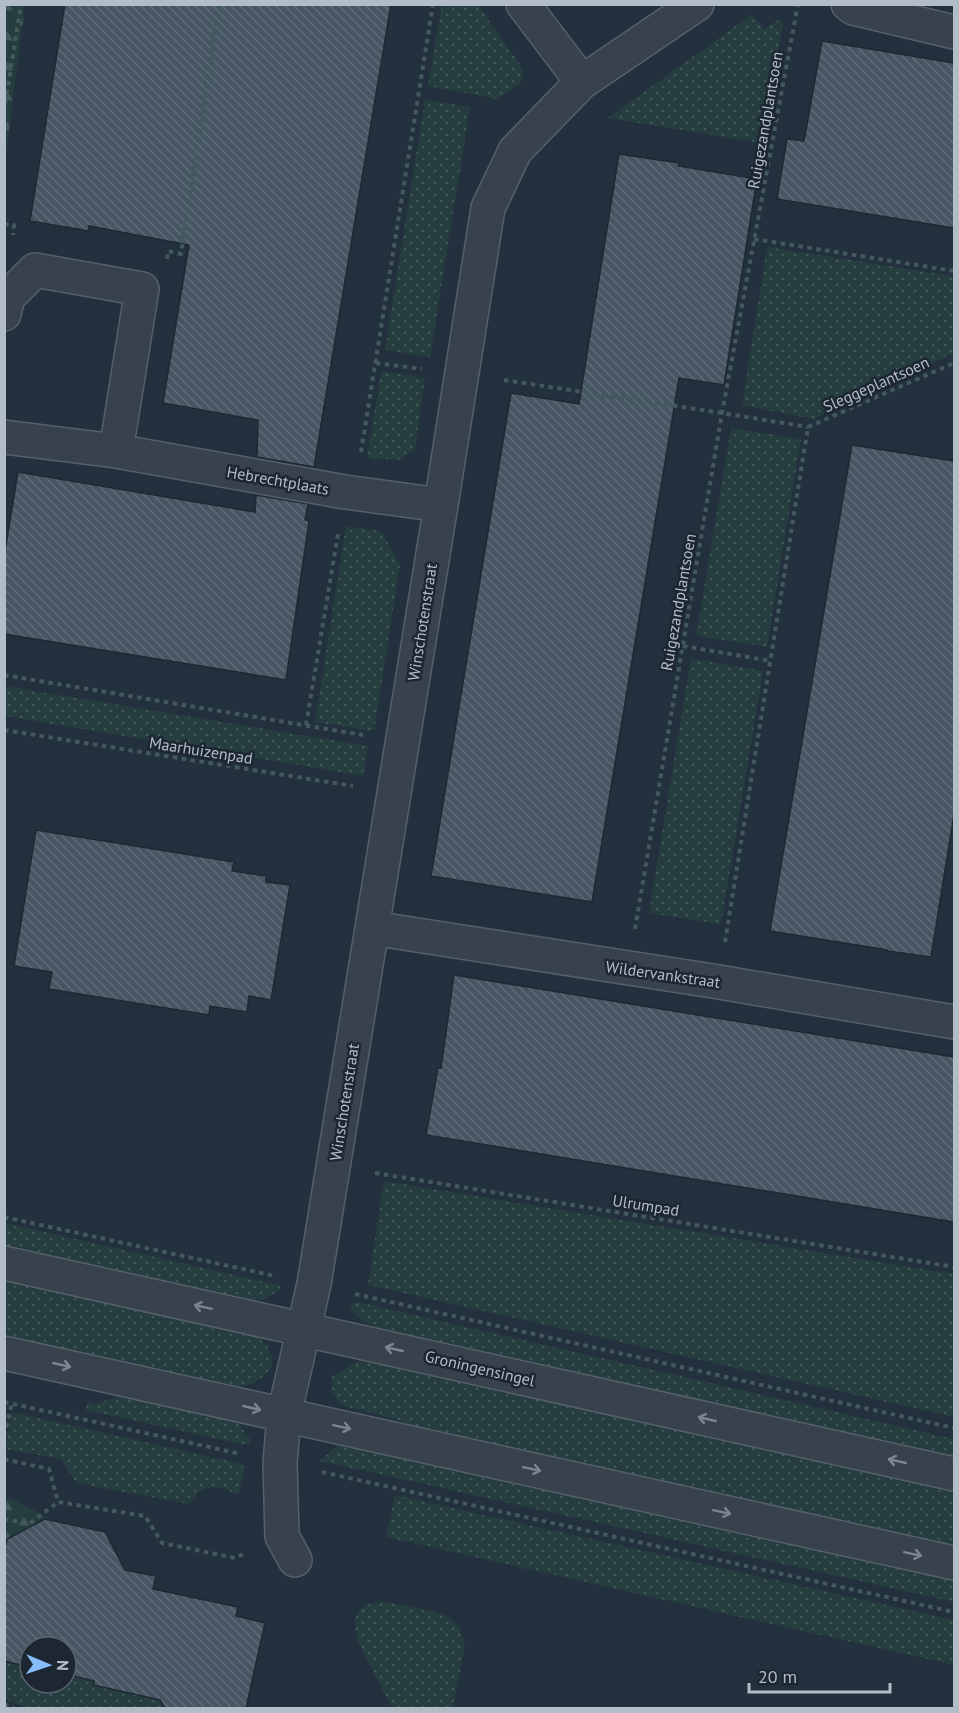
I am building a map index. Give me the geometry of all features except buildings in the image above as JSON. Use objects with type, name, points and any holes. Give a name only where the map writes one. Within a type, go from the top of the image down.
[{"type":"street","points":[[523,4],[582,82]]},
{"type":"street","name":"Winschotenstraat","points":[[284,1415],[314,1284],[488,208],[515,152],[582,82],[697,4]]},
{"type":"street","points":[[848,4],[853,8],[954,32]]},
{"type":"street","points":[[4,314],[8,297],[34,270],[142,289],[116,451]]},
{"type":"street","name":"Hebrechtplaats","points":[[4,437],[116,451],[345,492],[441,505]]},
{"type":"street","name":"Wildervankstraat","points":[[372,928],[719,982],[954,1022]]},
{"type":"street","name":"Groningensingel","points":[[4,1263],[954,1474]]},
{"type":"street","points":[[4,1353],[954,1563]]},
{"type":"street","points":[[284,1415],[280,1463],[288,1548]]},
{"type":"path","points":[[4,112],[21,4]]},
{"type":"path","points":[[142,289],[160,293],[168,251],[181,254],[219,4]]},
{"type":"path","points":[[306,725],[345,492],[360,457],[433,4]]},
{"type":"path","name":"Ruigezandplantsoen","points":[[628,969],[722,413],[798,4]]},
{"type":"path","points":[[754,239],[954,271]]},
{"type":"path","points":[[375,363],[722,413],[808,428],[719,982]]},
{"type":"path","name":"Sleggeplantsoen","points":[[808,428],[954,363]]},
{"type":"path","points":[[683,646],[771,661]]},
{"type":"path","points":[[4,675],[402,741]]},
{"type":"path","name":"Maarhuizenpad","points":[[4,730],[394,793]]},
{"type":"path","name":"Ulrumpad","points":[[333,1166],[954,1267]]},
{"type":"path","points":[[4,1217],[314,1284],[954,1428]]},
{"type":"path","points":[[4,1402],[954,1612]]},
{"type":"path","points":[[4,1436],[12,1403]]},
{"type":"path","points":[[4,1459],[49,1469],[58,1502]]},
{"type":"path","points":[[4,1519],[28,1524],[58,1502],[145,1516],[162,1543],[234,1558],[288,1548]]},
{"type":"path","points":[[4,1704],[14,1708]]},
{"type":"green space","points":[[442,4],[478,5],[523,69],[521,83],[497,99],[428,86]]},
{"type":"green space","points":[[4,5],[25,5],[5,161]]},
{"type":"green space","points":[[752,14],[764,29],[780,19],[783,24],[762,143],[608,118]]},
{"type":"green space","points":[[425,100],[470,107],[430,357],[385,350]]},
{"type":"green space","points":[[767,247],[954,276],[954,353],[813,419],[742,405]]},
{"type":"green space","points":[[381,371],[425,378],[415,449],[398,460],[367,458]]},
{"type":"green space","points":[[731,428],[801,439],[767,647],[696,636]]},
{"type":"green space","points":[[346,526],[381,531],[400,565],[374,731],[315,722]]},
{"type":"green space","points":[[691,658],[763,671],[721,924],[649,913]]},
{"type":"green space","points":[[4,686],[368,746],[363,776],[5,716]]},
{"type":"green space","points":[[384,1181],[954,1274],[954,1417],[368,1285]]},
{"type":"green space","points":[[5,1223],[279,1285],[281,1290],[263,1300],[255,1298],[253,1303],[5,1248]]},
{"type":"green space","points":[[5,1276],[182,1314],[216,1330],[259,1338],[267,1346],[272,1357],[272,1367],[252,1384],[232,1388],[5,1339]]},
{"type":"green space","points":[[358,1302],[954,1439],[954,1458],[382,1331],[364,1322],[350,1309],[351,1304]]},
{"type":"green space","points":[[365,1359],[954,1486],[954,1550],[428,1433],[398,1420],[341,1405],[332,1394],[332,1377],[351,1364]]},
{"type":"green space","points":[[126,1393],[233,1417],[234,1422],[239,1423],[250,1443],[246,1445],[86,1410],[87,1402],[96,1404]]},
{"type":"green space","points":[[12,1412],[243,1464],[244,1472],[238,1495],[214,1487],[199,1492],[189,1504],[76,1483],[61,1459],[5,1449]]},
{"type":"green space","points":[[344,1441],[954,1577],[954,1602],[320,1461],[338,1445],[344,1446]]},
{"type":"green space","points":[[395,1495],[954,1620],[954,1665],[386,1537]]},
{"type":"green space","points":[[5,1497],[14,1499],[51,1520],[78,1568],[5,1550]]},
{"type":"green space","points":[[381,1601],[437,1612],[451,1618],[460,1629],[465,1645],[453,1708],[392,1708],[362,1651],[355,1629],[355,1619],[359,1611],[367,1605]]},
{"type":"green space","points":[[4,1661],[18,1664],[18,1695],[78,1695],[78,1677],[94,1681],[93,1685],[160,1700],[165,1708],[27,1708],[5,1699]]}]
